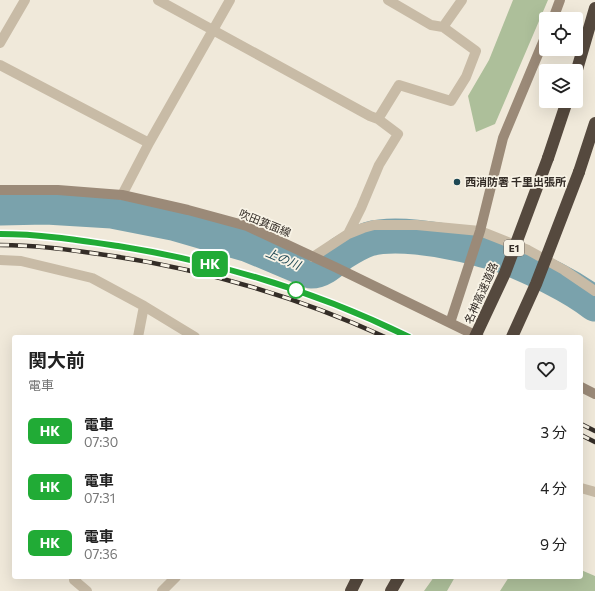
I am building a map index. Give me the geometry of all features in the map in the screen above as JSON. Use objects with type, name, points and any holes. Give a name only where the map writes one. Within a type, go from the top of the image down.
[{"type":"highway","points":[[579,64],[595,8]]},
{"type":"highway","name":"名神高速道路","points":[[476,335],[504,273],[548,158],[565,108]]},
{"type":"highway","points":[[513,335],[536,284],[579,172],[595,122]]},
{"type":"highway","points":[[351,591],[357,579]]},
{"type":"highway","points":[[391,591],[398,579]]},
{"type":"main road","points":[[556,12],[560,0]]},
{"type":"main road","points":[[450,323],[478,236],[504,138],[539,52]]},
{"type":"main road","name":"吹田箕面線","points":[[0,190],[58,190],[122,195],[188,210],[247,226],[475,335]]},
{"type":"main road","points":[[583,388],[595,394]]},
{"type":"street","points":[[0,43],[25,0]]},
{"type":"street","points":[[158,0],[378,119],[398,134],[379,165],[361,208],[348,234]]},
{"type":"street","points":[[122,195],[149,143],[230,0]]},
{"type":"street","points":[[378,119],[399,85],[451,101],[466,77],[476,51],[443,27],[431,25],[388,0]]},
{"type":"street","points":[[443,27],[462,0]]},
{"type":"street","points":[[0,65],[149,143]]},
{"type":"street","points":[[316,258],[348,234],[374,225],[406,224],[478,236],[528,250],[564,270],[595,291]]},
{"type":"street","points":[[0,260],[21,261],[92,278],[144,306],[192,335]]},
{"type":"street","points":[[138,335],[144,306]]},
{"type":"street","points":[[583,489],[595,492]]},
{"type":"street","points":[[75,579],[87,591]]},
{"type":"street","points":[[162,591],[174,579]]},
{"type":"green space","points":[[513,0],[548,0],[543,12],[539,12],[539,21],[495,124],[476,132],[468,96],[489,60]]},
{"type":"green space","points":[[583,571],[595,576],[595,591],[500,591],[508,579],[583,579]]},
{"type":"green space","points":[[433,579],[454,579],[447,591],[424,591]]},
{"type":"waterway","name":"上の川","points":[[0,208],[46,207],[112,211],[173,223],[249,245],[311,271],[324,267],[342,253],[369,239],[403,236],[442,241],[497,253],[572,288],[595,304]]},
{"type":"railway","points":[[0,234],[44,236],[118,246],[230,270],[339,306],[405,335]]},
{"type":"railway","points":[[0,245],[40,247],[106,255],[213,276],[283,297],[351,322],[380,335]]},
{"type":"railway","points":[[583,425],[595,431]]},
{"type":"railway","points":[[583,436],[595,442]]},
{"type":"train","name":"HK","points":[[0,234],[32,234],[84,240],[187,258],[237,271],[334,303],[405,335]]},
{"type":"place","name":"西消防署 千里出張所","points":[[457,182]]}]
